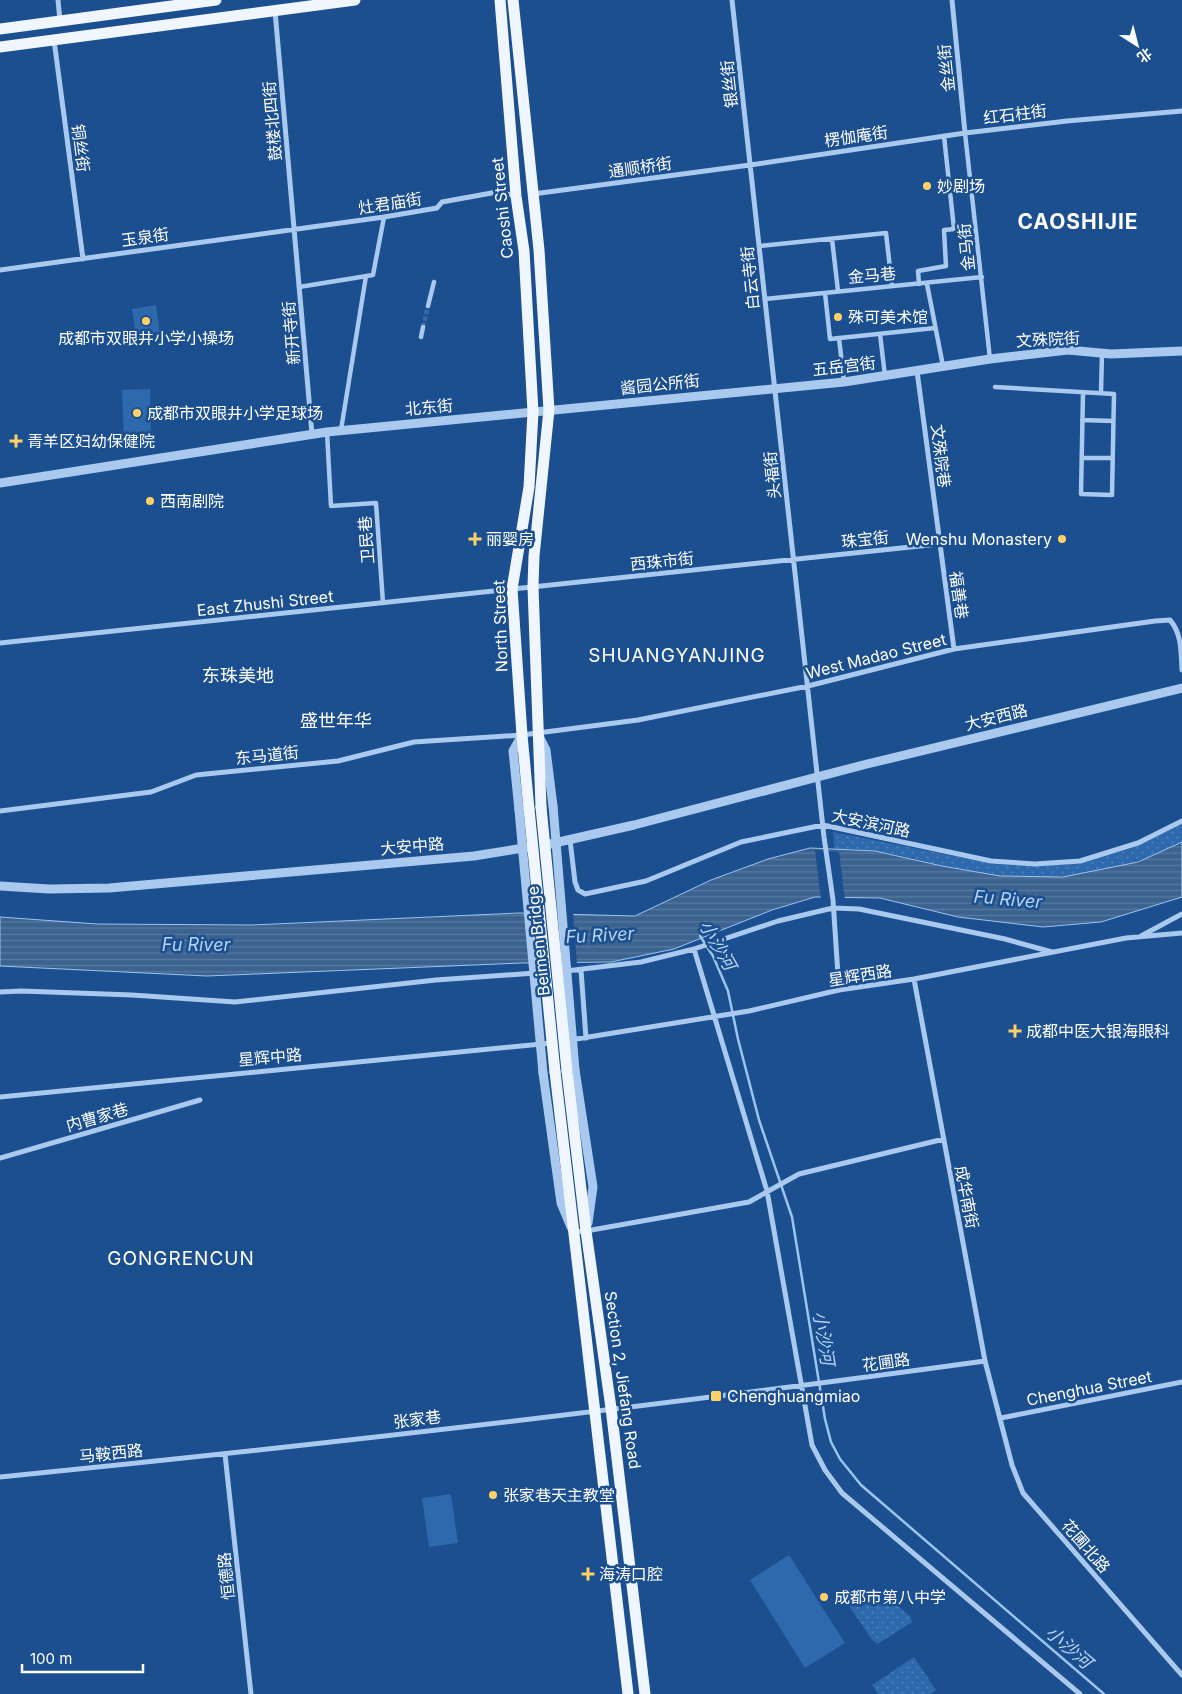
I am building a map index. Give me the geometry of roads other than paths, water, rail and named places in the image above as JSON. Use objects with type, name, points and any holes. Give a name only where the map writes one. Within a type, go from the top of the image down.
[{"type":"main road","points":[[0,28],[216,0]]},
{"type":"main road","points":[[0,47],[355,0]]},
{"type":"main road","name":"Caoshi Street","points":[[500,0],[516,196],[524,251],[534,412]]},
{"type":"main road","name":"Caoshi Street","points":[[512,0],[538,250],[549,410]]},
{"type":"main road","name":"North Street","points":[[541,807],[533,587],[534,556],[549,410]]},
{"type":"main road","name":"North Street","points":[[524,809],[522,735],[512,589],[529,486],[534,412]]},
{"type":"main road","name":"Beimen Bridge","points":[[541,807],[566,1071]]},
{"type":"main road","name":"Beimen Bridge","points":[[524,809],[566,1071]]},
{"type":"main road","name":"Section 2, Jiefang Road","points":[[566,1071],[586,1231],[612,1408],[644,1694]]},
{"type":"main road","name":"Section 2, Jiefang Road","points":[[566,1071],[572,1232],[628,1694]]},
{"type":"street","points":[[58,0],[60,20]]},
{"type":"street","name":"银丝街","points":[[732,0],[750,165]]},
{"type":"street","name":"金丝街","points":[[952,0],[966,133]]},
{"type":"street","name":"鼓楼北四街","points":[[275,11],[294,229]]},
{"type":"street","name":"铜丝街","points":[[54,40],[83,259]]},
{"type":"street","name":"红石柱街","points":[[966,133],[1067,120],[1182,111]]},
{"type":"street","name":"楞伽庵街","points":[[750,165],[966,133]]},
{"type":"street","name":"金马街","points":[[966,133],[990,359]]},
{"type":"street","points":[[919,284],[918,271],[946,266],[944,230],[954,228],[944,136]]},
{"type":"street","name":"通顺桥街","points":[[532,194],[750,165]]},
{"type":"street","name":"白云寺街","points":[[750,165],[775,388]]},
{"type":"street","name":"灶君庙街","points":[[294,229],[437,208],[442,202],[497,192],[516,196]]},
{"type":"street","points":[[299,287],[373,275],[384,217]]},
{"type":"street","name":"玉泉街","points":[[0,270],[294,229]]},
{"type":"street","name":"新开寺街","points":[[294,229],[312,434]]},
{"type":"street","points":[[759,246],[886,233],[892,286]]},
{"type":"street","points":[[832,239],[838,291]]},
{"type":"street","points":[[341,431],[366,276]]},
{"type":"street","name":"金马巷","points":[[765,299],[982,277]]},
{"type":"street","points":[[428,306],[434,282]]},
{"type":"street","points":[[927,284],[943,367]]},
{"type":"street","points":[[825,292],[830,339],[935,328]]},
{"type":"street","points":[[421,337],[423,327]]},
{"type":"street","points":[[880,334],[885,376]]},
{"type":"street","points":[[839,338],[844,382]]},
{"type":"street","name":"文殊院街","points":[[917,371],[990,359],[1068,350],[1102,353],[1182,351]]},
{"type":"street","points":[[1101,393],[1102,353]]},
{"type":"street","name":"五岳宫街","points":[[775,388],[844,382],[917,371]]},
{"type":"street","name":"文殊院巷","points":[[917,371],[939,544]]},
{"type":"street","points":[[995,387],[1101,393],[1114,394],[1112,495],[1081,494],[1083,392]]},
{"type":"street","name":"酱园公所街","points":[[549,410],[775,388]]},
{"type":"street","name":"头福街","points":[[775,388],[833,908],[839,990]]},
{"type":"street","name":"北东街","points":[[0,483],[327,432],[549,410]]},
{"type":"street","points":[[1082,420],[1113,421]]},
{"type":"street","name":"卫民巷","points":[[327,432],[331,506],[376,503],[383,603]]},
{"type":"street","points":[[1082,458],[1112,458]]},
{"type":"street","name":"珠宝街","points":[[794,560],[939,544]]},
{"type":"street","name":"福善巷","points":[[939,544],[954,649]]},
{"type":"street","name":"西珠市街","points":[[533,587],[794,560]]},
{"type":"street","name":"East Zhushi Street","points":[[0,643],[533,587]]},
{"type":"street","name":"West Madao Street","points":[[538,734],[638,720],[808,686],[954,649],[1170,620],[1176,626],[1180,636],[1182,670]]},
{"type":"street","name":"大安西路","points":[[818,777],[1182,688]]},
{"type":"street","points":[[538,734],[546,750],[553,806],[566,1071]]},
{"type":"street","name":"东马道街","points":[[0,811],[151,792],[196,775],[338,761],[414,742],[538,734]]},
{"type":"street","name":"大安中路","points":[[0,886],[74,889],[180,883],[474,856],[570,840],[818,777]]},
{"type":"street","points":[[524,809],[543,1073],[561,1203],[572,1232],[749,1202],[799,1174],[944,1139]]},
{"type":"street","name":"大安滨河路","points":[[570,840],[575,882],[578,890],[585,894],[646,881],[741,842],[823,826],[991,861],[1035,864],[1080,861],[1138,843],[1182,821]]},
{"type":"street","points":[[0,992],[113,994],[235,1002],[436,980],[581,970],[641,962],[694,949],[778,921],[833,908],[859,909],[1005,939],[1054,952]]},
{"type":"street","points":[[1139,937],[1182,914]]},
{"type":"street","name":"星辉西路","points":[[543,1044],[715,1018],[839,990],[914,979],[1139,937],[1182,933]]},
{"type":"street","points":[[694,949],[767,1191],[812,1445],[825,1470],[842,1493],[1080,1694]]},
{"type":"street","points":[[581,970],[586,1038]]},
{"type":"street","name":"成华南街","points":[[914,979],[985,1361],[1001,1418]]},
{"type":"street","name":"星辉中路","points":[[0,1097],[543,1044]]},
{"type":"street","name":"内曹家巷","points":[[0,1158],[200,1100]]},
{"type":"street","name":"花圃路","points":[[612,1408],[802,1386],[985,1361]]},
{"type":"street","name":"Chenghua Street","points":[[1001,1418],[1182,1382]]},
{"type":"street","name":"张家巷","points":[[225,1454],[612,1408]]},
{"type":"street","name":"花圃北路","points":[[1001,1418],[1012,1465],[1023,1493],[1182,1675]]},
{"type":"street","name":"马鞍西路","points":[[0,1477],[225,1454]]},
{"type":"street","name":"恒德路","points":[[225,1454],[251,1694]]},
{"type":"water","name":"Fu River","points":[[1182,842],[1182,897],[1101,922],[1043,927],[958,917],[880,898],[815,897],[772,910],[674,949],[611,962],[522,963],[207,976],[0,966],[0,917],[97,924],[252,925],[519,913],[635,916],[711,880],[768,859],[810,848],[875,851],[942,866],[1000,876],[1063,877],[1138,862]]},
{"type":"waterway","name":"小沙河","points":[[700,936],[713,956],[728,991],[759,1120],[792,1217],[825,1419],[831,1442],[840,1459],[861,1485],[1104,1694]]},
{"type":"tunnel","points":[[423,327],[428,306]]},
{"type":"place","name":"妙剧场","points":[[927,186]]},
{"type":"place","name":"殊可美术馆","points":[[838,317]]},
{"type":"place","name":"成都市双眼井小学小操场","points":[[146,321]]},
{"type":"place","name":"成都市双眼井小学足球场","points":[[137,413]]},
{"type":"place","name":"青羊区妇幼保健院","points":[[16,441]]},
{"type":"place","name":"西南剧院","points":[[150,501]]},
{"type":"place","name":"丽婴房","points":[[475,539]]},
{"type":"place","name":"Wenshu Monastery","points":[[1062,539]]},
{"type":"place","name":"成都中医大银海眼科","points":[[1015,1031]]},
{"type":"place","name":"Chenghuangmiao","points":[[716,1396]]},
{"type":"place","name":"张家巷天主教堂","points":[[493,1495]]},
{"type":"place","name":"海涛口腔","points":[[588,1574]]},
{"type":"place","name":"成都市第八中学","points":[[824,1597]]},
{"type":"district","name":"CAOSHIJIE","points":[[1078,221]]},
{"type":"district","name":"SHUANGYANJING","points":[[677,655]]},
{"type":"district","name":"东珠美地","points":[[238,675]]},
{"type":"district","name":"盛世年华","points":[[336,720]]},
{"type":"district","name":"GONGRENCUN","points":[[181,1258]]}]
